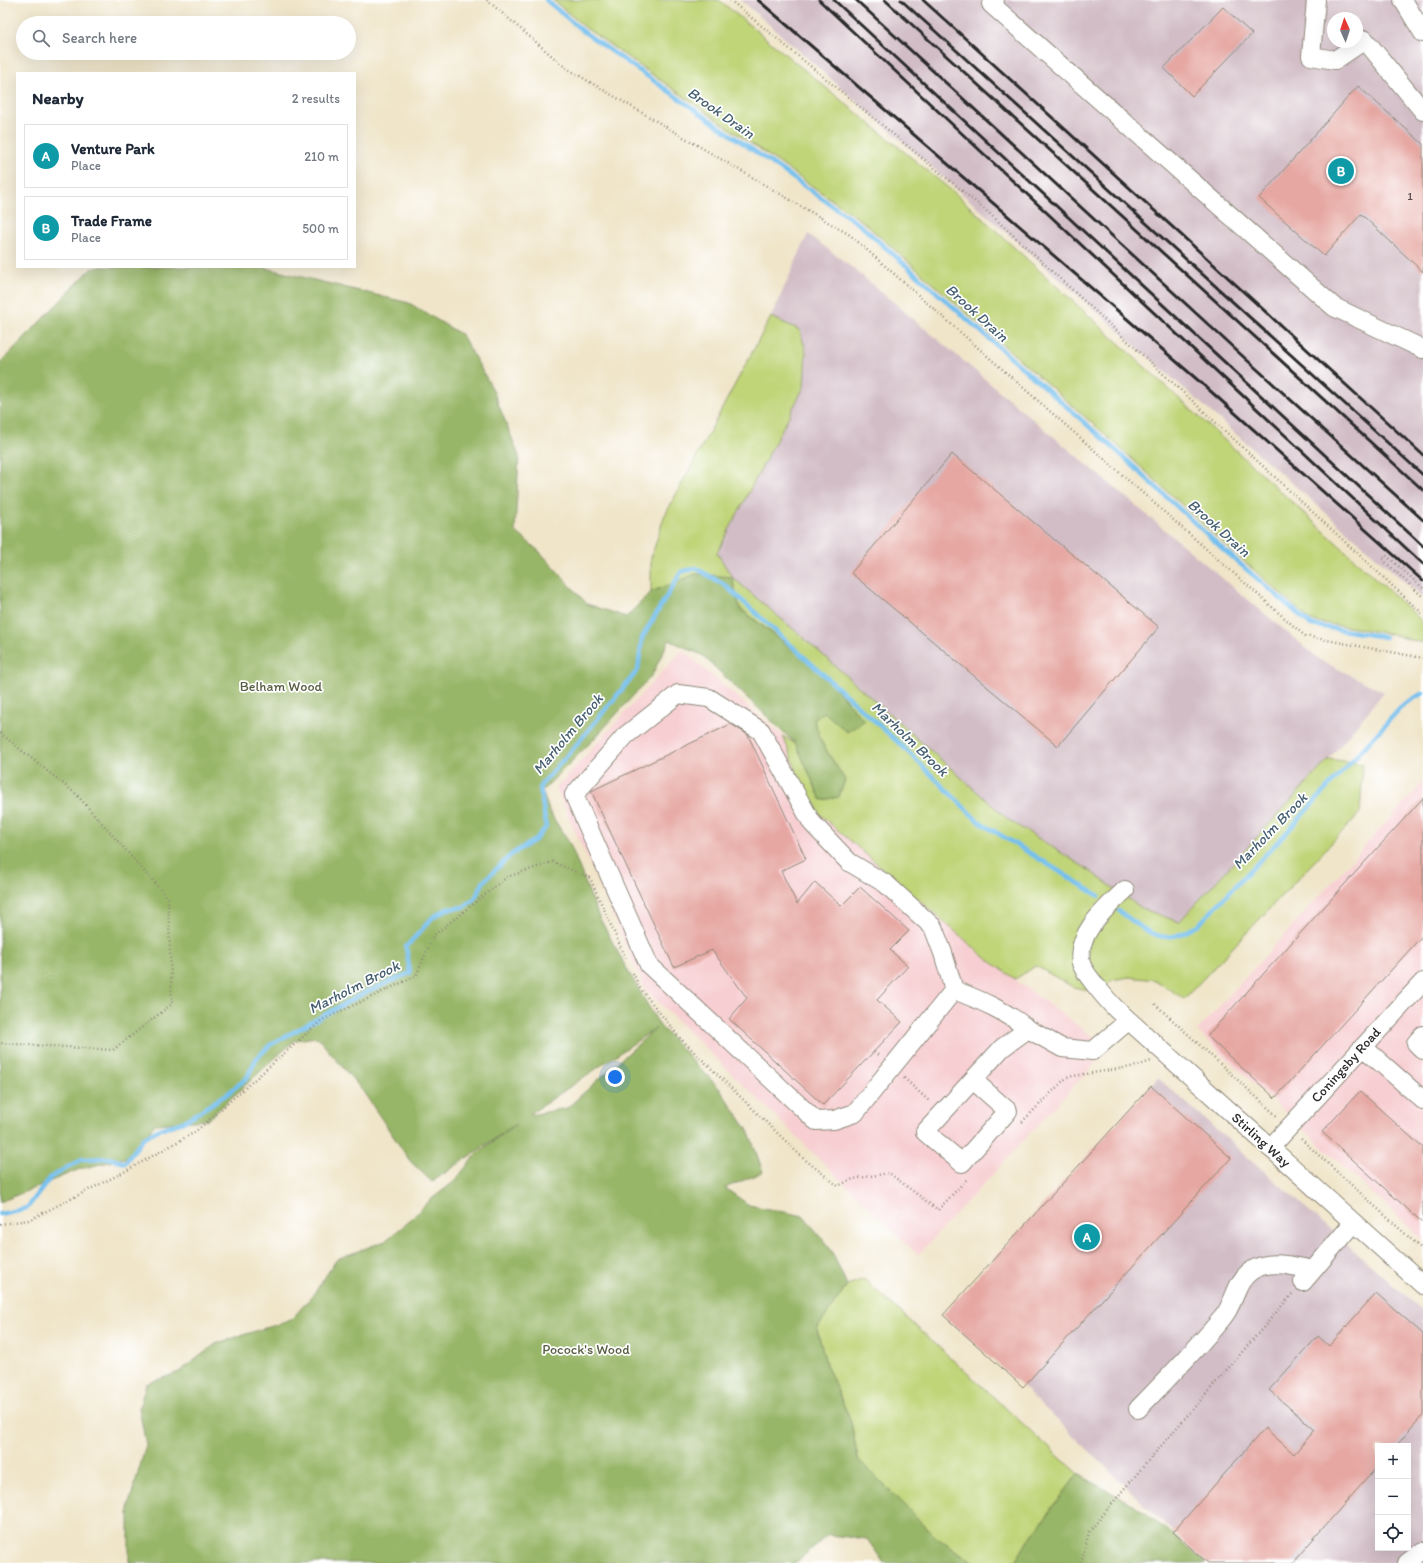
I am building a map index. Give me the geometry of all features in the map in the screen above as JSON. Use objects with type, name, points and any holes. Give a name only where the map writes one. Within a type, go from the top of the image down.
[{"type":"street","points":[[995,0],[991,4],[1334,308],[1423,349]]},
{"type":"street","points":[[1316,0],[1311,56],[1335,60],[1365,40],[1423,111]]},
{"type":"street","points":[[1403,0],[1423,34]]},
{"type":"street","points":[[678,694],[709,698],[761,732],[812,823],[849,862],[886,884],[933,927],[943,953],[954,990],[856,1113],[834,1120],[816,1121],[649,965],[574,795],[625,736],[678,694]]},
{"type":"street","name":"Stirling Way","points":[[1125,890],[1096,918],[1082,942],[1081,963],[1101,992],[1128,1020],[1423,1285]]},
{"type":"street","name":"Coningsby Road","points":[[1270,1148],[1423,982]]},
{"type":"street","points":[[954,990],[981,1001],[1016,1019],[1028,1029],[1062,1048],[1093,1051],[1128,1020]]},
{"type":"street","points":[[973,1080],[1008,1111],[962,1163],[925,1132],[1002,1048],[1028,1029]]},
{"type":"street","points":[[1423,1035],[1416,1043],[1423,1050]]},
{"type":"street","points":[[1363,1047],[1423,1100]]},
{"type":"street","points":[[1138,1409],[1224,1316],[1241,1281],[1250,1271],[1264,1265],[1286,1265],[1308,1276],[1353,1223]]},
{"type":"street","points":[[1407,1563],[1423,1551]]},
{"type":"path","points":[[488,0],[566,68],[850,235],[1305,636],[1423,658]]},
{"type":"path","points":[[730,0],[989,212],[1423,614]]},
{"type":"path","points":[[1423,588],[1386,555],[1382,559],[1423,597]]},
{"type":"path","points":[[0,733],[76,794],[168,898],[172,1004],[113,1050],[0,1043]]},
{"type":"path","points":[[0,1224],[29,1220],[124,1172],[195,1132],[322,1020],[416,976],[433,936],[507,877],[553,862],[590,878],[627,961]]},
{"type":"path","points":[[630,968],[640,988],[679,1037],[803,1158],[838,1186],[853,1179],[889,1173],[938,1210],[969,1177]]},
{"type":"path","points":[[1155,1004],[1276,1115]]},
{"type":"path","points":[[874,1052],[942,1114]]},
{"type":"path","points":[[1020,1124],[1067,1077],[1137,1066],[1168,1056]]},
{"type":"path","points":[[1314,1151],[1423,1250]]},
{"type":"path","points":[[1081,1563],[1089,1532],[1129,1483],[1308,1276]]},
{"type":"shaded area","points":[[741,0],[1423,0],[1423,598]]},
{"type":"shaded area","points":[[808,234],[850,266],[1320,660],[1384,692],[1329,759],[1179,922],[1143,909],[1084,867],[1009,820],[732,577],[717,553],[804,387],[782,323],[771,317]]},
{"type":"shaded area","points":[[682,650],[783,736],[810,806],[987,959],[1109,1048],[918,1255],[645,989],[556,788]]},
{"type":"shaded area","points":[[1423,782],[1423,1240],[1197,1031]]},
{"type":"shaded area","points":[[1158,1078],[1423,1311],[1423,1563],[1208,1563],[1173,1532],[1023,1387],[943,1315]]},
{"type":"green space","points":[[553,0],[719,0],[957,195],[1423,622],[1423,643],[1385,633],[1311,621],[1116,444],[862,221],[586,28]]},
{"type":"green space","name":"Belham Wood","points":[[96,268],[265,268],[409,303],[462,335],[492,388],[519,456],[515,531],[540,552],[587,604],[626,617],[651,592],[696,574],[732,577],[740,609],[821,671],[864,721],[847,732],[824,712],[814,720],[822,743],[845,780],[839,797],[821,800],[796,744],[702,655],[669,640],[652,675],[594,739],[542,791],[550,813],[570,844],[598,915],[660,1026],[719,1088],[749,1132],[763,1172],[725,1188],[749,1205],[804,1216],[831,1250],[847,1285],[817,1329],[826,1364],[851,1422],[858,1459],[939,1540],[974,1562],[990,1563],[884,1563],[867,1539],[828,1535],[795,1563],[129,1563],[129,1504],[146,1445],[139,1408],[146,1384],[179,1372],[217,1343],[291,1320],[313,1295],[337,1259],[385,1241],[406,1224],[429,1201],[455,1181],[476,1154],[516,1124],[432,1182],[410,1161],[362,1090],[317,1037],[295,1040],[207,1120],[155,1124],[129,1157],[80,1169],[0,1202],[0,363],[91,269]],"holes":[[[656,1028],[567,1108],[530,1114]]]},
{"type":"green space","points":[[771,317],[800,330],[806,352],[804,387],[717,553],[732,577],[807,641],[1009,820],[1084,867],[1143,909],[1179,922],[1329,759],[1363,764],[1360,813],[1184,999],[1155,980],[1129,977],[1112,980],[1101,992],[1073,987],[1036,966],[1015,979],[987,959],[810,806],[783,736],[796,744],[821,800],[838,797],[845,780],[822,743],[814,720],[824,712],[863,721],[821,671],[696,574],[651,592],[651,558],[664,517]]},
{"type":"green space","points":[[864,1279],[1078,1474],[1027,1542],[1015,1563],[974,1562],[939,1540],[858,1459],[851,1422],[826,1364],[817,1329],[847,1285]]},
{"type":"green space","points":[[1078,1474],[1141,1509],[1206,1563],[1015,1563],[1027,1542]]},
{"type":"building","points":[[1223,7],[1252,34],[1192,96],[1164,68]]},
{"type":"building","points":[[1358,86],[1423,144],[1423,272],[1361,214],[1324,256],[1259,198]]},
{"type":"building","points":[[952,454],[1159,627],[1058,746],[851,573]]},
{"type":"building","points":[[731,724],[748,735],[806,859],[781,871],[797,904],[815,882],[841,906],[860,887],[909,931],[890,950],[908,966],[877,1000],[902,1022],[823,1105],[729,1019],[747,998],[712,950],[674,967],[591,791]]},
{"type":"building","points":[[1423,798],[1423,935],[1275,1098],[1207,1036]]},
{"type":"building","points":[[1151,1086],[1231,1158],[1023,1387],[943,1315]]},
{"type":"building","points":[[1360,1091],[1423,1148],[1423,1223],[1322,1132]]},
{"type":"building","points":[[1376,1293],[1423,1334],[1423,1415],[1399,1443],[1375,1443],[1375,1469],[1292,1563],[1208,1563],[1173,1532],[1265,1428],[1294,1454],[1315,1430],[1269,1390],[1318,1336],[1329,1346]]},
{"type":"waterway","name":"Brook Drain","points":[[546,0],[584,32],[860,225],[1118,452],[1224,550],[1311,625],[1385,637]]},
{"type":"waterway","name":"Marholm Brook","points":[[0,1214],[27,1208],[51,1177],[82,1159],[109,1158],[125,1163],[144,1137],[160,1129],[183,1122],[227,1094],[247,1078],[256,1059],[270,1045],[364,993],[410,973],[406,947],[433,917],[447,909],[464,907],[475,898],[484,881],[512,854],[535,840],[546,827],[540,786],[572,750],[638,670],[642,638],[681,572],[696,568],[726,586],[902,746],[978,821],[1099,896]]},
{"type":"waterway","name":"Marholm Brook","points":[[1119,911],[1149,932],[1167,937],[1177,936],[1200,923],[1286,833],[1404,704],[1423,693]]},
{"type":"railway","points":[[758,0],[1207,388],[1423,581]]},
{"type":"railway","points":[[819,0],[1423,564]]},
{"type":"railway","points":[[834,0],[1423,546]]},
{"type":"railway","points":[[856,0],[1423,520]]},
{"type":"railway","points":[[885,0],[1423,490]]},
{"type":"railway","points":[[901,0],[1423,475]]},
{"type":"railway","points":[[923,0],[1423,455]]},
{"type":"place","name":"Trade Frame","points":[[1341,171]]},
{"type":"place","name":"Venture Park","points":[[1087,1237]]},
{"type":"park label","name":"Pocock's Wood","points":[[586,1349]]}]
